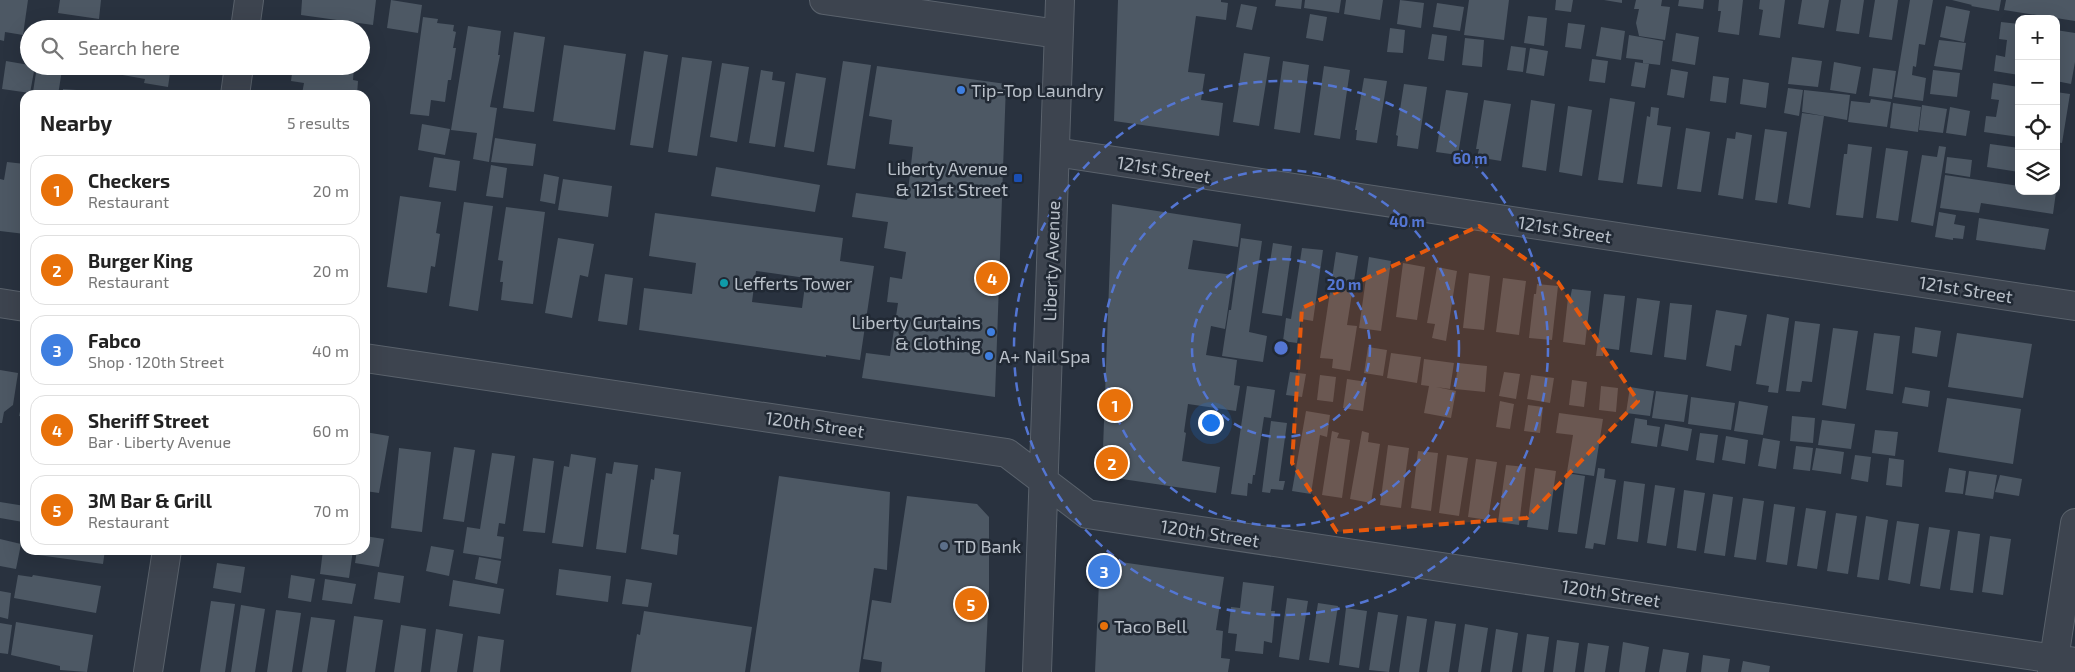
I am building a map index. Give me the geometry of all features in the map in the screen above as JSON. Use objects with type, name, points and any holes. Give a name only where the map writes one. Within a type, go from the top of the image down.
[{"type":"street","points":[[246,20],[249,0]]},
{"type":"street","points":[[824,0],[1058,34]]},
{"type":"street","name":"Liberty Avenue","points":[[1037,672],[1060,0]]},
{"type":"street","points":[[236,90],[238,75]]},
{"type":"street","name":"121st Street","points":[[1055,152],[2075,306]]},
{"type":"street","points":[[0,303],[20,306]]},
{"type":"street","name":"120th Street","points":[[370,359],[1007,453],[1087,514],[2061,664]]},
{"type":"street","points":[[2061,664],[2075,523]]},
{"type":"street","points":[[148,672],[166,555]]},
{"type":"highlighted area","points":[[1479,226],[1558,282],[1638,401],[1527,518],[1337,532],[1292,463],[1302,308]]},
{"type":"building","points":[[0,0],[28,0],[25,20],[20,20],[20,34],[5,32],[4,41],[0,40]]},
{"type":"building","points":[[60,0],[101,0],[99,19],[58,13]]},
{"type":"building","points":[[302,0],[376,0],[373,25],[370,25],[370,20],[337,20],[301,15]]},
{"type":"building","points":[[391,0],[422,5],[418,33],[387,28]]},
{"type":"building","points":[[1118,0],[1221,0],[1221,2],[1228,3],[1226,20],[1196,16],[1188,72],[1205,74],[1201,100],[1223,103],[1219,136],[1114,121]]},
{"type":"building","points":[[1276,0],[1302,0],[1301,9],[1275,6]]},
{"type":"building","points":[[1305,0],[1341,0],[1339,13],[1304,8]]},
{"type":"building","points":[[1346,0],[1383,0],[1380,20],[1344,14]]},
{"type":"building","points":[[1400,0],[1424,3],[1421,28],[1397,24]]},
{"type":"building","points":[[1469,0],[1509,0],[1504,40],[1464,35]]},
{"type":"building","points":[[1556,0],[1573,0],[1571,12],[1555,10]]},
{"type":"building","points":[[1604,0],[1622,0],[1622,3]]},
{"type":"building","points":[[1636,0],[1662,0],[1661,6],[1670,7],[1665,40],[1639,36],[1636,23],[1639,9],[1634,9]]},
{"type":"building","points":[[1679,0],[1704,0],[1703,9],[1678,6]]},
{"type":"building","points":[[1719,0],[1743,0],[1739,35],[1718,32],[1721,11],[1718,11]]},
{"type":"building","points":[[1760,0],[1785,0],[1780,38],[1759,35],[1763,10],[1759,9]]},
{"type":"building","points":[[1802,0],[1829,0],[1824,28],[1798,24]]},
{"type":"building","points":[[1841,0],[1864,0],[1859,34],[1836,31]]},
{"type":"building","points":[[1875,0],[1898,0],[1892,40],[1869,37]]},
{"type":"building","points":[[1910,0],[1933,0],[1925,45],[1919,44],[1916,67],[1913,66],[1912,75],[1926,78],[1923,101],[1894,97]]},
{"type":"building","points":[[1952,0],[2001,0],[1999,11],[1971,6]]},
{"type":"building","points":[[2006,0],[2075,0],[2075,21],[2060,19],[2060,15],[2036,15],[2004,10]]},
{"type":"building","points":[[1437,3],[1464,7],[1460,31],[1433,27]]},
{"type":"building","points":[[1241,4],[1257,7],[1252,30],[1236,27]]},
{"type":"building","points":[[1946,6],[1970,11],[1964,42],[1940,37]]},
{"type":"building","points":[[1310,14],[1327,17],[1323,41],[1306,38]]},
{"type":"building","points":[[1528,16],[1547,18],[1544,46],[1524,43]]},
{"type":"building","points":[[423,17],[438,19],[437,23],[454,25],[453,31],[456,32],[453,48],[456,48],[451,80],[448,80],[445,102],[431,100],[429,116],[410,114]]},
{"type":"building","points":[[2001,22],[2015,24],[2015,74],[1994,71],[1996,55],[2005,57],[2007,40],[1999,39]]},
{"type":"building","points":[[1568,23],[1585,25],[1581,49],[1565,47]]},
{"type":"building","points":[[468,26],[501,31],[498,55],[500,55],[490,107],[497,108],[489,162],[473,159],[477,133],[451,130]]},
{"type":"building","points":[[1601,27],[1625,31],[1621,60],[1596,56]]},
{"type":"building","points":[[1390,28],[1405,30],[1403,53],[1387,52]]},
{"type":"building","points":[[2060,31],[2075,33],[2075,62],[2071,84],[2060,82]]},
{"type":"building","points":[[514,32],[545,37],[534,112],[503,108]]},
{"type":"building","points":[[1676,33],[1699,37],[1695,65],[1672,61]]},
{"type":"building","points":[[1432,34],[1447,36],[1444,61],[1428,59]]},
{"type":"building","points":[[1629,35],[1663,41],[1660,65],[1626,58]]},
{"type":"building","points":[[1465,38],[1484,40],[1482,67],[1462,65]]},
{"type":"building","points":[[1939,40],[1966,43],[1962,70],[1934,66]]},
{"type":"building","points":[[564,45],[626,54],[615,130],[553,121]]},
{"type":"building","points":[[1511,46],[1526,48],[1523,72],[1507,70]]},
{"type":"building","points":[[1530,48],[1548,51],[1544,76],[1526,73]]},
{"type":"building","points":[[644,51],[668,55],[653,148],[630,145]]},
{"type":"building","points":[[1244,53],[1270,57],[1259,126],[1233,122]]},
{"type":"building","points":[[682,57],[712,61],[697,156],[668,152]]},
{"type":"building","points":[[1792,57],[1822,61],[1818,87],[1788,84]]},
{"type":"building","points":[[1592,59],[1608,61],[1605,83],[1589,81]]},
{"type":"building","points":[[6,61],[20,63],[20,75],[33,75],[31,90],[20,90],[20,92],[2,89]]},
{"type":"building","points":[[843,61],[871,65],[855,169],[827,165]]},
{"type":"building","points":[[1283,61],[1309,65],[1300,133],[1274,129]]},
{"type":"building","points":[[1635,62],[1649,64],[1645,88],[1631,86]]},
{"type":"building","points":[[1834,62],[1861,67],[1856,94],[1830,90]]},
{"type":"building","points":[[722,63],[749,67],[737,142],[710,137]]},
{"type":"building","points":[[877,66],[1006,84],[995,397],[862,378],[866,353],[890,356],[898,303],[887,302],[890,277],[902,279],[906,252],[884,248],[888,222],[852,217],[856,193],[907,200],[913,147],[889,144],[892,120],[869,116]]},
{"type":"building","points":[[1324,66],[1350,70],[1340,139],[1314,135]]},
{"type":"building","points":[[1873,68],[1896,71],[1892,99],[1869,96]]},
{"type":"building","points":[[1671,69],[1688,72],[1684,98],[1667,95]]},
{"type":"building","points":[[761,70],[773,72],[772,80],[785,82],[775,147],[749,143]]},
{"type":"building","points":[[1933,70],[1960,73],[1957,97],[1930,94]]},
{"type":"building","points":[[796,73],[826,78],[814,152],[784,147]]},
{"type":"building","points":[[36,75],[61,75],[59,90],[33,90]]},
{"type":"building","points":[[123,75],[170,75],[168,87],[144,83],[145,79]]},
{"type":"building","points":[[292,75],[353,75],[353,80],[358,81],[357,90],[303,90],[304,83],[291,81]]},
{"type":"building","points":[[1713,76],[1729,78],[1726,103],[1710,101]]},
{"type":"building","points":[[1364,78],[1387,81],[1377,143],[1356,140],[1357,130],[1355,130]]},
{"type":"building","points":[[1743,79],[1769,83],[1766,108],[1740,104]]},
{"type":"building","points":[[1993,83],[2015,86],[2015,136],[1984,132],[1986,116],[1996,117],[1999,100],[1991,99]]},
{"type":"building","points":[[1404,84],[1427,87],[1418,149],[1397,146],[1398,136],[1396,135]]},
{"type":"building","points":[[1788,88],[1803,90],[1799,116],[1784,113]]},
{"type":"building","points":[[1446,90],[1468,93],[1458,155],[1436,152]]},
{"type":"building","points":[[1804,90],[1850,95],[1847,120],[1802,112]]},
{"type":"building","points":[[2060,93],[2070,94],[2062,143],[2060,143]]},
{"type":"building","points":[[1610,98],[1635,102],[1623,183],[1598,180]]},
{"type":"building","points":[[1871,99],[1891,102],[1887,127],[1848,122],[1851,101],[1870,103]]},
{"type":"building","points":[[1484,100],[1511,104],[1501,161],[1477,157],[1479,149],[1476,149]]},
{"type":"building","points":[[1531,100],[1555,104],[1546,171],[1522,167]]},
{"type":"building","points":[[1893,103],[1921,107],[1918,132],[1890,128]]},
{"type":"building","points":[[1922,105],[1947,109],[1943,133],[1919,130]]},
{"type":"building","points":[[1568,106],[1592,110],[1582,176],[1559,172]]},
{"type":"building","points":[[1651,107],[1659,108],[1657,125],[1671,127],[1662,187],[1637,184],[1647,116],[1650,117]]},
{"type":"building","points":[[1950,107],[1970,111],[1966,136],[1946,133]]},
{"type":"building","points":[[1802,113],[1824,116],[1810,208],[1788,204]]},
{"type":"building","points":[[422,124],[450,129],[445,155],[418,150]]},
{"type":"building","points":[[1686,128],[1710,132],[1701,192],[1677,189]]},
{"type":"building","points":[[1765,129],[1787,132],[1777,203],[1755,200]]},
{"type":"building","points":[[1736,132],[1752,135],[1743,199],[1718,195],[1727,138],[1735,139]]},
{"type":"building","points":[[495,138],[536,144],[533,166],[491,162]]},
{"type":"building","points":[[1848,144],[1872,147],[1863,218],[1836,215],[1844,154],[1847,154]]},
{"type":"building","points":[[1990,144],[2015,147],[2015,171],[1987,167]]},
{"type":"building","points":[[1939,146],[1946,147],[1933,226],[1911,222],[1922,155],[1937,157]]},
{"type":"building","points":[[1886,148],[1908,151],[1898,221],[1876,218]]},
{"type":"building","points":[[434,157],[460,161],[456,191],[429,187]]},
{"type":"building","points":[[1947,157],[1972,160],[1970,177],[1945,173]]},
{"type":"building","points":[[7,162],[20,163],[20,233],[0,231],[0,179],[4,180]]},
{"type":"building","points":[[491,165],[507,168],[503,198],[486,196]]},
{"type":"building","points":[[716,167],[820,185],[815,212],[711,196]]},
{"type":"building","points":[[544,174],[559,177],[555,204],[540,201]]},
{"type":"building","points":[[1945,175],[2015,185],[2015,195],[2056,195],[2053,214],[1981,203],[1979,213],[1940,208]]},
{"type":"building","points":[[563,179],[612,186],[608,217],[558,210]]},
{"type":"building","points":[[400,196],[441,202],[436,233],[440,234],[435,267],[431,266],[427,293],[387,287]]},
{"type":"building","points":[[464,202],[493,206],[478,311],[449,306]]},
{"type":"building","points":[[1112,204],[1241,224],[1238,247],[1193,240],[1188,269],[1233,275],[1225,329],[1211,326],[1206,355],[1237,360],[1234,385],[1240,386],[1236,411],[1188,404],[1184,432],[1186,433],[1182,461],[1220,467],[1216,493],[1102,476]]},
{"type":"building","points":[[506,207],[545,212],[533,304],[501,300],[503,282],[500,282],[503,261],[498,260]]},
{"type":"building","points":[[1939,212],[1956,215],[1954,224],[1965,226],[1963,239],[1953,238],[1953,240],[1935,237]]},
{"type":"building","name":"Lefferts Tower","points":[[655,213],[843,238],[840,261],[874,266],[860,360],[826,355],[826,357],[639,330],[644,288],[692,294],[696,263],[649,256]],"holes":[[[756,271],[806,278],[802,308],[752,302]]]},
{"type":"building","points":[[1979,218],[2049,229],[2045,250],[1976,240]]},
{"type":"building","points":[[558,238],[594,244],[588,277],[580,275],[572,318],[545,313]]},
{"type":"building","points":[[1241,238],[1262,241],[1249,332],[1267,336],[1263,362],[1222,356],[1229,310],[1231,310]]},
{"type":"building","points":[[1273,243],[1292,246],[1282,316],[1262,313]]},
{"type":"building","points":[[1302,248],[1323,250],[1313,321],[1301,319],[1297,343],[1283,341],[1286,318],[1291,319]]},
{"type":"building","points":[[1336,252],[1358,256],[1347,325],[1357,326],[1350,371],[1332,368],[1333,359],[1320,358]]},
{"type":"building","points":[[1369,257],[1391,261],[1381,331],[1359,328]]},
{"type":"building","points":[[1403,263],[1425,267],[1417,320],[1396,317]]},
{"type":"building","points":[[1437,267],[1457,271],[1446,341],[1432,338],[1435,324],[1427,323]]},
{"type":"building","points":[[1469,273],[1490,276],[1484,330],[1463,328]]},
{"type":"building","points":[[605,274],[633,278],[627,325],[598,321]]},
{"type":"building","points":[[1503,278],[1526,281],[1519,335],[1496,332]]},
{"type":"building","points":[[1537,284],[1558,286],[1552,340],[1529,338],[1534,294],[1536,294]]},
{"type":"building","points":[[1572,289],[1591,291],[1585,345],[1563,342],[1568,298],[1570,299]]},
{"type":"building","points":[[1604,294],[1625,296],[1619,350],[1604,348],[1603,356],[1596,356]]},
{"type":"building","points":[[1637,298],[1660,301],[1652,355],[1630,352]]},
{"type":"building","points":[[1670,303],[1692,305],[1686,360],[1664,357]]},
{"type":"building","points":[[1716,310],[1747,315],[1741,346],[1735,345],[1731,371],[1706,366]]},
{"type":"building","points":[[1767,314],[1789,318],[1778,393],[1768,392],[1769,386],[1756,384]]},
{"type":"building","points":[[1795,321],[1820,324],[1812,382],[1802,381],[1800,392],[1786,391]]},
{"type":"building","points":[[1915,327],[1941,331],[1937,357],[1912,353]]},
{"type":"building","points":[[1833,328],[1858,331],[1846,409],[1822,405]]},
{"type":"building","points":[[1874,333],[1900,336],[1893,394],[1866,390]]},
{"type":"building","points":[[1957,333],[2032,344],[2023,398],[1948,387]]},
{"type":"building","points":[[1368,347],[1387,350],[1383,376],[1364,373]]},
{"type":"building","points":[[1391,353],[1421,357],[1417,383],[1387,378]]},
{"type":"building","points":[[1424,359],[1454,363],[1450,389],[1436,387],[1456,391],[1451,418],[1424,413],[1429,386],[1421,385]]},
{"type":"building","points":[[1458,363],[1487,366],[1485,392],[1455,389]]},
{"type":"building","points":[[0,370],[18,373],[13,405],[4,412],[2,423],[0,423]]},
{"type":"building","points":[[1290,372],[1306,374],[1302,397],[1286,395]]},
{"type":"building","points":[[1504,372],[1520,374],[1516,399],[1499,396]]},
{"type":"building","points":[[1320,375],[1336,377],[1333,402],[1317,400]]},
{"type":"building","points":[[1531,375],[1554,378],[1550,403],[1527,399]]},
{"type":"building","points":[[1347,379],[1367,382],[1363,411],[1343,408]]},
{"type":"building","points":[[1572,380],[1587,382],[1584,407],[1569,405]]},
{"type":"building","points":[[1247,386],[1275,390],[1271,418],[1264,417],[1255,475],[1253,475],[1252,484],[1248,483],[1247,496],[1231,494]]},
{"type":"building","points":[[1601,386],[1618,388],[1616,412],[1599,410]]},
{"type":"building","points":[[1630,387],[1654,391],[1650,416],[1626,413]]},
{"type":"building","points":[[1905,387],[1930,391],[1928,407],[1902,403]]},
{"type":"building","points":[[1656,391],[1688,395],[1684,422],[1652,418]]},
{"type":"building","points":[[1691,397],[1735,403],[1731,430],[1688,424]]},
{"type":"building","points":[[1947,398],[2021,409],[2013,464],[1938,452]]},
{"type":"building","points":[[1500,401],[1514,404],[1510,429],[1496,427]]},
{"type":"building","points":[[1739,401],[1768,406],[1763,435],[1734,431]]},
{"type":"building","points":[[1528,405],[1543,407],[1540,433],[1524,431]]},
{"type":"building","points":[[1306,411],[1330,415],[1327,437],[1320,435],[1311,494],[1292,491]]},
{"type":"building","points":[[1559,413],[1603,419],[1594,476],[1567,472],[1573,435],[1556,433]]},
{"type":"building","points":[[1792,416],[1815,418],[1813,443],[1790,441]]},
{"type":"building","points":[[1635,418],[1647,420],[1647,425],[1660,427],[1657,447],[1631,443]]},
{"type":"building","points":[[1822,420],[1855,424],[1851,449],[1818,445]]},
{"type":"building","points":[[1271,421],[1287,423],[1279,481],[1285,481],[1283,490],[1271,489],[1270,493],[1262,492]]},
{"type":"building","points":[[1665,424],[1692,429],[1688,451],[1661,446]]},
{"type":"building","points":[[1875,430],[1898,432],[1895,456],[1872,453]]},
{"type":"building","points":[[1332,431],[1339,433],[1337,438],[1350,440],[1342,498],[1322,495]]},
{"type":"building","points":[[1362,431],[1369,433],[1368,442],[1380,444],[1371,503],[1350,499]]},
{"type":"building","points":[[370,433],[389,436],[379,493],[370,492]]},
{"type":"building","points":[[1700,433],[1718,435],[1714,463],[1696,460]]},
{"type":"building","points":[[1726,436],[1748,440],[1745,464],[1722,460]]},
{"type":"building","points":[[1763,438],[1780,441],[1776,469],[1758,466]]},
{"type":"building","points":[[1388,445],[1409,448],[1401,508],[1380,505]]},
{"type":"building","points":[[1796,446],[1813,448],[1810,471],[1793,469]]},
{"type":"building","points":[[454,447],[475,450],[464,522],[443,519]]},
{"type":"building","points":[[399,448],[431,452],[422,532],[391,528]]},
{"type":"building","points":[[1816,448],[1844,452],[1841,474],[1812,470]]},
{"type":"building","points":[[1418,451],[1438,453],[1431,511],[1411,508]]},
{"type":"building","points":[[492,453],[515,456],[505,524],[499,523],[497,536],[504,537],[501,559],[463,553],[467,527],[480,529]]},
{"type":"building","points":[[571,454],[596,458],[583,547],[552,543],[564,466],[569,467]]},
{"type":"building","points":[[1447,455],[1468,458],[1459,516],[1439,513]]},
{"type":"building","points":[[1855,455],[1871,457],[1868,482],[1851,479]]},
{"type":"building","points":[[533,458],[554,461],[545,533],[523,531]]},
{"type":"building","points":[[1889,458],[1904,460],[1902,487],[1886,485]]},
{"type":"building","points":[[1476,459],[1497,462],[1488,520],[1468,517]]},
{"type":"building","points":[[614,462],[638,465],[626,553],[596,549],[606,473],[612,474]]},
{"type":"building","points":[[1506,465],[1526,467],[1519,525],[1498,522]]},
{"type":"building","points":[[655,468],[681,472],[673,534],[679,535],[677,555],[641,549],[651,479],[654,480]]},
{"type":"building","points":[[1535,468],[1556,471],[1548,530],[1527,527]]},
{"type":"building","points":[[1598,468],[1605,469],[1604,478],[1616,480],[1605,545],[1594,543],[1593,549],[1585,548]]},
{"type":"building","points":[[1949,468],[1966,471],[1963,494],[1945,492]]},
{"type":"building","points":[[1969,471],[1997,475],[1993,499],[1965,495]]},
{"type":"building","points":[[1566,473],[1585,476],[1577,534],[1558,532]]},
{"type":"building","points":[[2000,475],[2022,479],[2019,496],[1995,492]]},
{"type":"building","points":[[779,476],[890,492],[887,570],[874,568],[859,672],[750,672]]},
{"type":"building","points":[[1624,481],[1645,484],[1638,542],[1617,539]]},
{"type":"building","points":[[1655,485],[1675,488],[1666,546],[1647,543]]},
{"type":"building","points":[[1684,490],[1705,493],[1696,551],[1677,548]]},
{"type":"building","points":[[1713,494],[1733,497],[1725,556],[1704,553]]},
{"type":"building","points":[[907,496],[977,504],[989,517],[989,589],[985,672],[881,672],[882,662],[863,659],[872,600],[891,603]]},
{"type":"building","points":[[1743,498],[1764,501],[1756,560],[1734,557]]},
{"type":"building","points":[[0,502],[20,505],[20,521],[0,518]]},
{"type":"building","points":[[1774,504],[1795,507],[1787,565],[1766,562]]},
{"type":"building","points":[[1806,508],[1826,511],[1817,569],[1797,566]]},
{"type":"building","points":[[1836,513],[1857,516],[1848,574],[1827,571]]},
{"type":"building","points":[[1866,516],[1888,520],[1879,580],[1857,577]]},
{"type":"building","points":[[1897,521],[1919,524],[1910,584],[1888,580]]},
{"type":"building","points":[[1929,527],[1950,530],[1940,589],[1920,586]]},
{"type":"building","points":[[1958,531],[1980,534],[1973,593],[1950,590]]},
{"type":"building","points":[[1990,536],[2011,539],[2003,595],[1982,592]]},
{"type":"building","points":[[370,537],[384,539],[379,567],[355,563],[356,555],[370,555]]},
{"type":"building","points":[[0,539],[20,544],[16,569],[0,566]]},
{"type":"building","points":[[431,546],[454,550],[449,576],[426,571]]},
{"type":"building","points":[[38,555],[104,555],[103,564]]},
{"type":"building","points":[[322,555],[352,555],[349,578],[320,574]]},
{"type":"building","points":[[479,557],[501,561],[497,584],[475,579]]},
{"type":"building","points":[[1100,559],[1224,577],[1216,630],[1223,631],[1221,658],[1230,659],[1228,672],[1095,672]]},
{"type":"building","points":[[217,563],[245,567],[241,593],[213,588]]},
{"type":"building","points":[[559,569],[611,576],[608,602],[556,595]]},
{"type":"building","points":[[378,572],[404,576],[400,603],[374,599]]},
{"type":"building","points":[[18,575],[32,577],[33,575],[101,586],[96,613],[14,598]]},
{"type":"building","points":[[291,575],[315,579],[311,602],[288,598]]},
{"type":"building","points":[[325,579],[356,584],[352,604],[322,600]]},
{"type":"building","points":[[626,579],[652,583],[648,607],[622,604]]},
{"type":"building","points":[[453,580],[504,589],[500,614],[449,606]]},
{"type":"building","points":[[1243,582],[1274,586],[1271,611],[1275,611],[1272,643],[1264,641],[1263,654],[1235,651],[1237,634],[1228,633],[1231,607],[1240,608]]},
{"type":"building","points":[[0,591],[11,593],[8,619],[0,617]]},
{"type":"building","points":[[1287,598],[1308,601],[1299,660],[1279,657]]},
{"type":"building","points":[[211,601],[235,604],[225,672],[200,672]]},
{"type":"building","points":[[1318,603],[1338,606],[1329,663],[1309,660]]},
{"type":"building","points":[[241,605],[265,609],[255,672],[231,672]]},
{"type":"building","points":[[1346,608],[1367,611],[1359,668],[1339,665]]},
{"type":"building","points":[[276,610],[301,613],[292,672],[267,672]]},
{"type":"building","points":[[644,611],[752,627],[745,672],[631,672],[637,634],[640,635]]},
{"type":"building","points":[[1378,612],[1398,615],[1389,672],[1369,670]]},
{"type":"building","points":[[354,616],[383,620],[375,672],[346,672]]},
{"type":"building","points":[[1407,616],[1427,619],[1419,672],[1399,672]]},
{"type":"building","points":[[311,617],[335,620],[327,672],[302,672]]},
{"type":"building","points":[[1435,621],[1456,624],[1449,672],[1427,672]]},
{"type":"building","points":[[16,622],[93,635],[87,672],[60,670],[60,666],[11,655]]},
{"type":"building","points":[[0,623],[12,625],[8,654],[0,653]]},
{"type":"building","points":[[1465,624],[1488,628],[1481,672],[1458,672]]},
{"type":"building","points":[[401,625],[426,629],[421,672],[394,672]]},
{"type":"building","points":[[436,629],[463,634],[457,672],[430,672]]},
{"type":"building","points":[[1496,629],[1518,633],[1512,672],[1490,672]]},
{"type":"building","points":[[1527,634],[1549,637],[1544,672],[1522,672]]},
{"type":"building","points":[[478,636],[504,640],[500,672],[473,672]]},
{"type":"building","points":[[1557,640],[1579,643],[1575,672],[1553,672]]},
{"type":"building","points":[[1623,642],[1649,647],[1645,672],[1619,672]]},
{"type":"building","points":[[1588,643],[1609,646],[1605,672],[1584,672]]},
{"type":"building","points":[[1663,649],[1689,653],[1686,672],[1659,672]]},
{"type":"building","points":[[1703,655],[1730,659],[1728,672],[1701,672]]},
{"type":"building","points":[[1743,661],[1770,666],[1769,672],[1741,672]]},
{"type":"place","name":"Tip-Top Laundry","points":[[961,90]]},
{"type":"place","name":"Liberty Avenue & 121st Street","points":[[1018,178]]},
{"type":"place","name":"Sheriff Street","points":[[992,278]]},
{"type":"place","name":"Lefferts Tower","points":[[724,283]]},
{"type":"place","name":"Liberty Curtains & Clothing","points":[[991,332]]},
{"type":"place","name":"A+ Nail Spa","points":[[989,356]]},
{"type":"place","name":"Checkers","points":[[1115,405]]},
{"type":"place","name":"Burger King","points":[[1112,463]]},
{"type":"place","name":"TD Bank","points":[[944,546]]},
{"type":"place","name":"Fabco","points":[[1104,571]]},
{"type":"place","name":"3M Bar & Grill","points":[[971,604]]},
{"type":"place","name":"Taco Bell","points":[[1104,626]]}]
